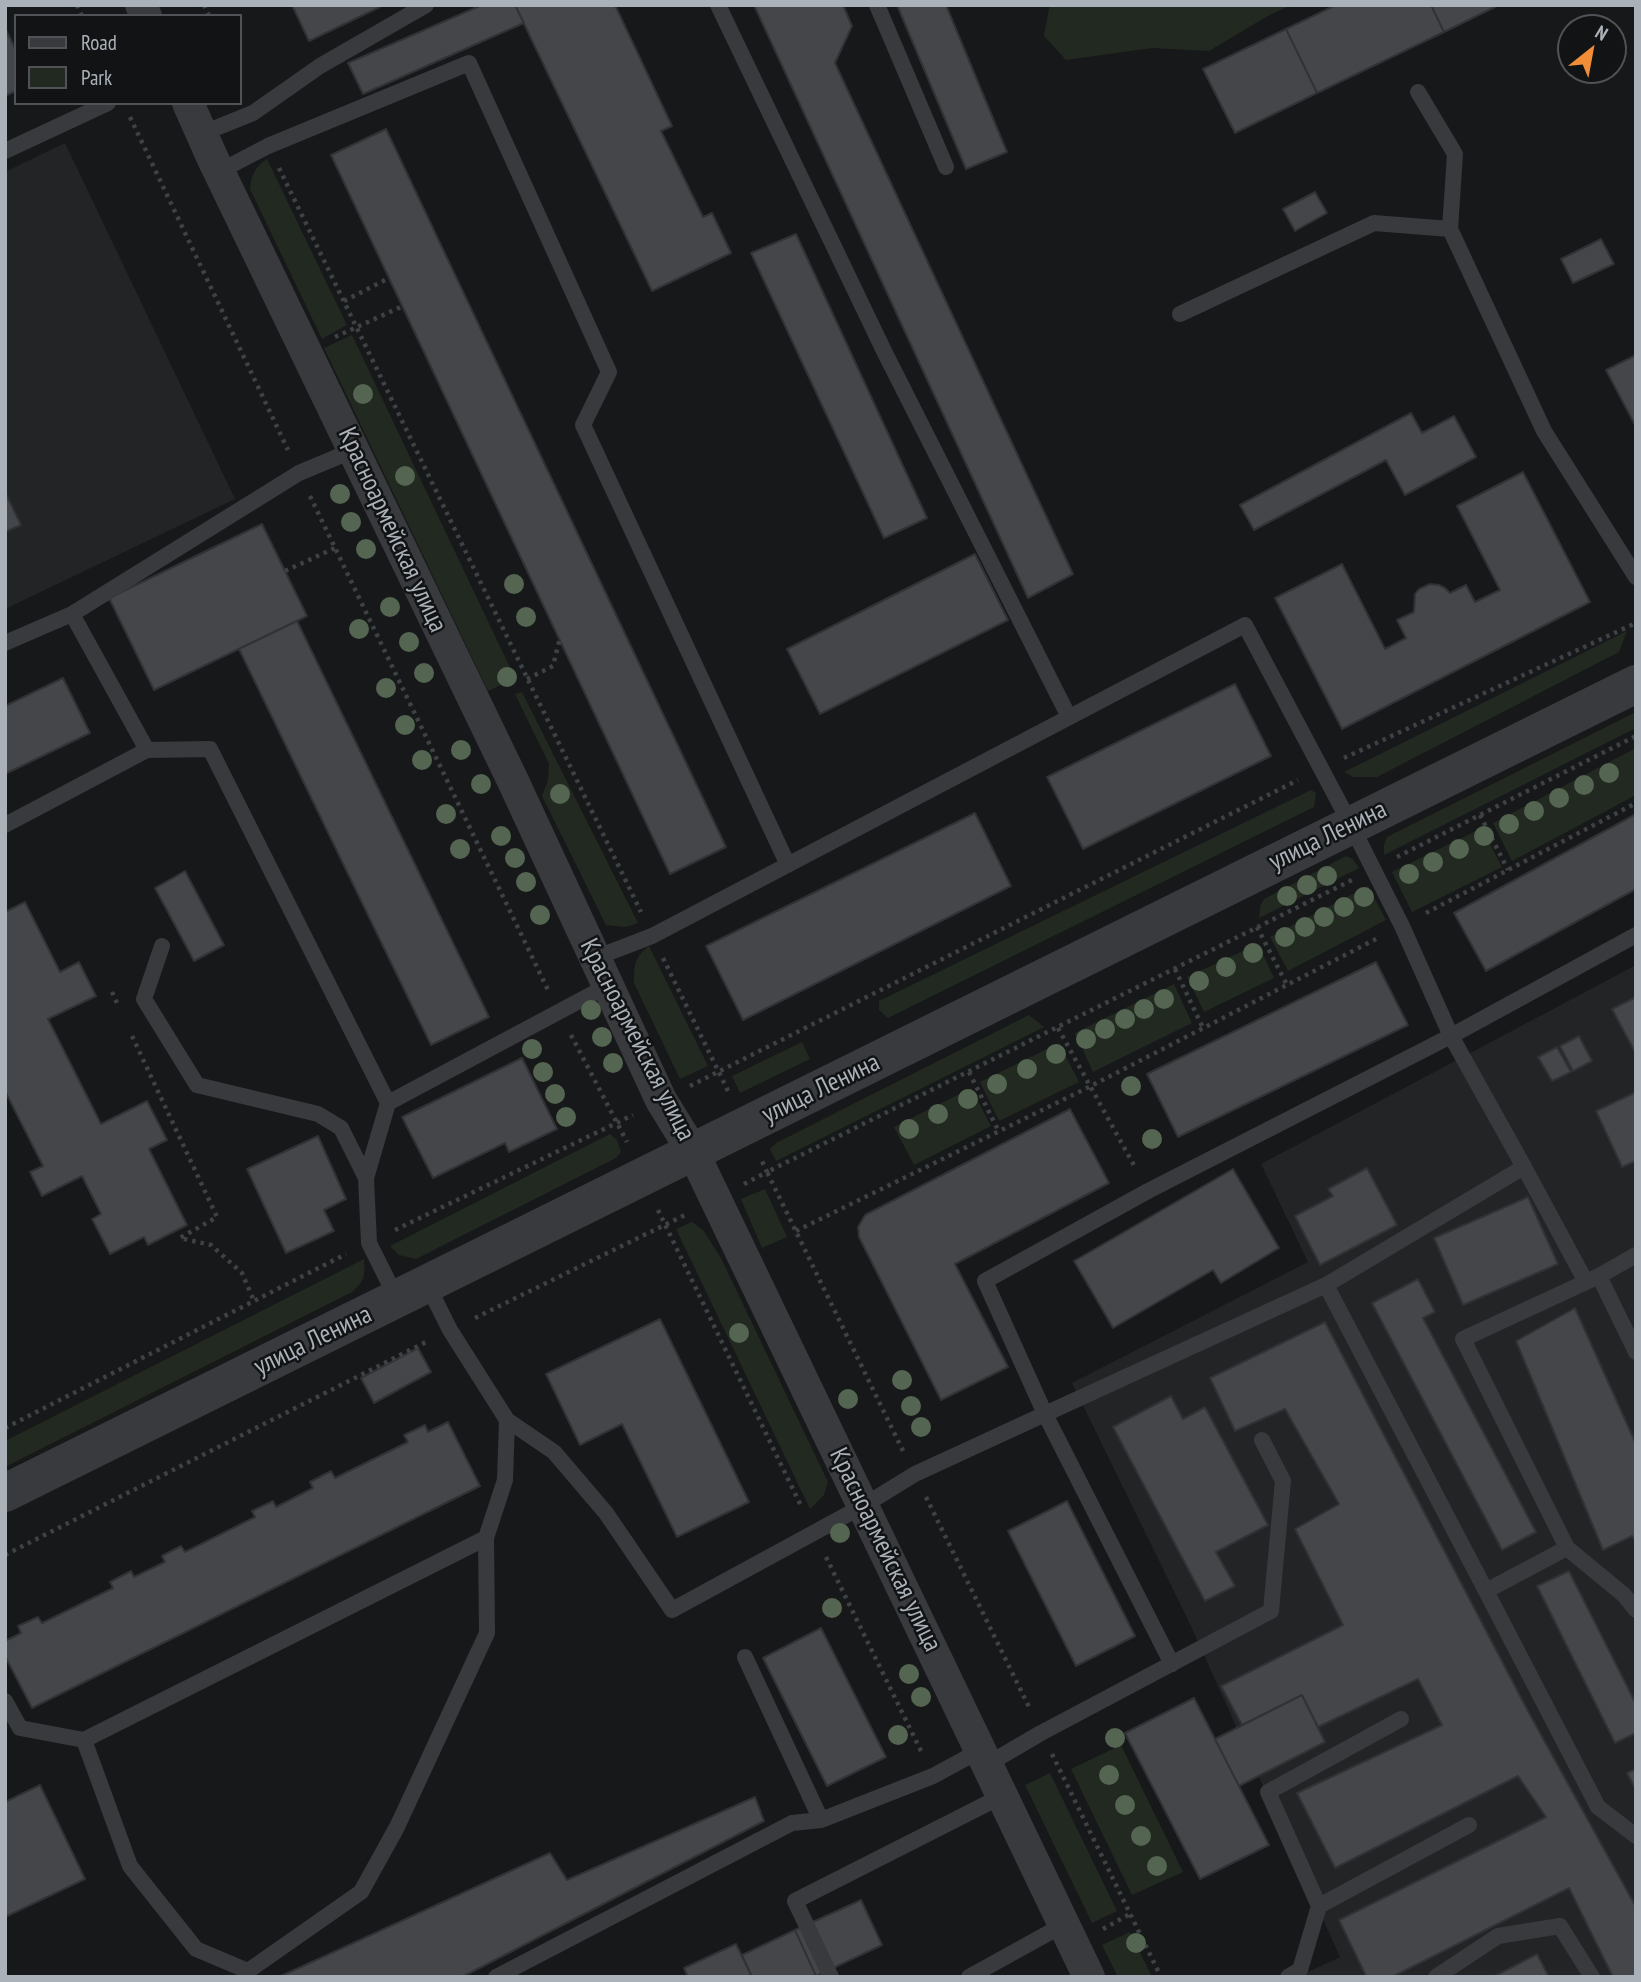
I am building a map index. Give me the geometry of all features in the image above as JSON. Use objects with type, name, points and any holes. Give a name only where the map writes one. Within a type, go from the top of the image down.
[{"type":"street","name":"Красноармейская улица","points":[[189,105],[513,781],[661,1100],[693,1152],[1089,1977]]},
{"type":"street","name":"улица Ленина","points":[[5,1493],[1636,684]]},
{"type":"lane","points":[[201,134],[253,113],[320,66],[426,5]]},
{"type":"lane","points":[[718,5],[884,351],[1069,717]]},
{"type":"lane","points":[[877,5],[946,167]]},
{"type":"lane","points":[[220,171],[268,146],[468,63],[609,372],[583,425],[788,864]]},
{"type":"lane","points":[[1418,92],[1455,154],[1450,229],[1544,431],[1636,577]]},
{"type":"lane","points":[[5,151],[104,105]]},
{"type":"lane","points":[[1180,314],[1374,223],[1450,229]]},
{"type":"lane","points":[[5,643],[72,614],[299,473],[354,450]]},
{"type":"lane","points":[[72,614],[147,750]]},
{"type":"lane","points":[[388,1103],[559,1012],[602,971],[652,936],[1245,625],[1402,926],[1451,1037],[1524,1167],[1636,1352]]},
{"type":"lane","points":[[5,825],[147,750],[210,749],[388,1103],[366,1178],[369,1243],[450,1330],[507,1420],[554,1452],[606,1513],[672,1610],[863,1506],[915,1474],[1326,1285],[1524,1167]]},
{"type":"lane","points":[[1172,1664],[1045,1414],[985,1281],[1148,1191],[1451,1037],[1636,935]]},
{"type":"lane","points":[[162,946],[144,999],[197,1085],[318,1114],[341,1128],[366,1178]]},
{"type":"lane","points":[[1636,1255],[1593,1279],[1463,1339],[1567,1548],[1623,1595],[1636,1610]]},
{"type":"lane","points":[[1326,1285],[1598,1807],[1636,1836]]},
{"type":"lane","points":[[84,1741],[130,1866],[196,1949],[248,1971],[361,1892],[397,1827],[487,1633],[486,1538],[505,1480],[507,1420]]},
{"type":"lane","points":[[496,1977],[792,1823],[821,1820],[1041,1733],[1271,1611],[1283,1481],[1262,1440]]},
{"type":"lane","points":[[5,1701],[20,1728],[84,1741],[486,1538]]},
{"type":"lane","points":[[1486,1591],[1567,1548]]},
{"type":"lane","points":[[745,1657],[821,1820]]},
{"type":"lane","points":[[1288,1977],[1300,1970],[1319,1906],[1269,1792],[1401,1719]]},
{"type":"lane","points":[[831,1977],[795,1901],[1002,1796]]},
{"type":"lane","points":[[1319,1906],[1469,1825]]},
{"type":"lane","points":[[969,1977],[1063,1925]]},
{"type":"lane","points":[[1436,1977],[1498,1936],[1560,1926],[1592,1977]]},
{"type":"path","points":[[130,116],[559,1012],[618,1123],[933,1776]]},
{"type":"path","points":[[268,146],[744,1127],[1161,1977]]},
{"type":"path","points":[[343,302],[390,278]]},
{"type":"path","points":[[306,351],[402,306]]},
{"type":"path","points":[[285,571],[335,548]]},
{"type":"path","points":[[5,1428],[369,1243],[618,1123],[1320,768],[1636,624]]},
{"type":"path","points":[[527,679],[553,666],[560,638]]},
{"type":"path","points":[[5,1555],[1636,736]]},
{"type":"path","points":[[796,1231],[1091,1086],[1636,803]]},
{"type":"path","points":[[1480,814],[1508,870]]},
{"type":"path","points":[[1257,927],[1287,985]]},
{"type":"path","points":[[1175,969],[1203,1028]]},
{"type":"path","points":[[111,992],[117,1004]]},
{"type":"path","points":[[1058,1028],[1148,1191]]},
{"type":"path","points":[[129,1029],[218,1217],[180,1238],[211,1245],[242,1273],[254,1301]]},
{"type":"path","points":[[969,1072],[999,1132]]},
{"type":"shaded area","points":[[65,143],[235,499],[5,609],[5,172]]},
{"type":"shaded area","points":[[1636,965],[1636,1977],[1297,1977],[1340,1957],[1190,1624],[1072,1383],[1308,1262],[1261,1164]]},
{"type":"green space","points":[[1051,5],[1291,5],[1209,51],[1152,48],[1066,60],[1044,36]]},
{"type":"green space","points":[[267,159],[347,325],[322,339],[250,189],[254,172]]},
{"type":"green space","points":[[352,335],[515,678],[488,691],[324,348]]},
{"type":"green space","points":[[1627,631],[1619,652],[1377,777],[1353,777],[1344,772]]},
{"type":"green space","points":[[522,692],[638,923],[626,927],[606,925],[542,796],[548,780],[549,764],[515,694]]},
{"type":"green space","points":[[1636,712],[1636,728],[1384,855],[1387,837]]},
{"type":"green space","points":[[1636,748],[1636,795],[1512,861],[1493,823]]},
{"type":"green space","points":[[1311,790],[1316,793],[1314,807],[888,1018],[879,1010],[879,1001]]},
{"type":"green space","points":[[1482,828],[1502,867],[1412,912],[1392,872]]},
{"type":"green space","points":[[1346,856],[1353,859],[1359,868],[1259,918],[1264,899]]},
{"type":"green space","points":[[1368,886],[1386,920],[1288,971],[1270,937]]},
{"type":"green space","points":[[1258,944],[1274,978],[1204,1012],[1187,977]]},
{"type":"green space","points":[[649,946],[708,1066],[680,1079],[634,983],[636,962]]},
{"type":"green space","points":[[1174,984],[1192,1023],[1093,1072],[1075,1033]]},
{"type":"green space","points":[[1029,1015],[1044,1027],[776,1161],[770,1149],[776,1143]]},
{"type":"green space","points":[[802,1042],[810,1059],[740,1093],[732,1076]]},
{"type":"green space","points":[[1059,1043],[1079,1082],[999,1121],[980,1082]]},
{"type":"green space","points":[[971,1088],[991,1126],[914,1165],[894,1127]]},
{"type":"green space","points":[[610,1134],[617,1140],[621,1152],[616,1158],[416,1259],[399,1255],[390,1246]]},
{"type":"green space","points":[[765,1189],[787,1237],[762,1248],[741,1199]]},
{"type":"green space","points":[[692,1222],[703,1230],[721,1258],[828,1482],[824,1495],[810,1509],[676,1229]]},
{"type":"green space","points":[[364,1259],[363,1278],[352,1292],[5,1467],[5,1441]]},
{"type":"green space","points":[[1121,1745],[1183,1872],[1132,1895],[1071,1769]]},
{"type":"green space","points":[[1050,1773],[1117,1911],[1092,1923],[1025,1785]]},
{"type":"green space","points":[[1130,1932],[1152,1977],[1118,1977],[1102,1945]]},
{"type":"building","points":[[292,5],[379,5],[380,7],[309,41]]},
{"type":"building","points":[[482,5],[515,5],[524,23],[363,94],[348,63]]},
{"type":"building","points":[[515,5],[615,5],[672,126],[661,131],[703,217],[712,213],[731,253],[652,291]]},
{"type":"building","points":[[754,5],[843,5],[852,26],[835,63],[1073,574],[1028,598]]},
{"type":"building","points":[[897,5],[946,5],[1007,152],[966,169]]},
{"type":"building","points":[[1336,5],[1431,5],[1444,32],[1317,93],[1286,29]]},
{"type":"building","points":[[1431,5],[1499,5],[1444,32]]},
{"type":"building","points":[[5,28],[14,46],[14,92],[5,96]]},
{"type":"building","points":[[1286,29],[1317,93],[1235,133],[1203,69]]},
{"type":"building","points":[[386,129],[726,847],[670,874],[331,155]]},
{"type":"building","points":[[1315,192],[1327,213],[1295,231],[1283,209]]},
{"type":"building","points":[[796,234],[927,518],[884,538],[751,253]]},
{"type":"building","points":[[1601,239],[1614,264],[1573,283],[1561,259]]},
{"type":"building","points":[[1636,355],[1636,427],[1606,370]]},
{"type":"building","points":[[1411,413],[1422,433],[1454,416],[1476,457],[1405,495],[1386,460],[1254,530],[1240,505]]},
{"type":"building","points":[[1523,472],[1590,602],[1342,729],[1275,598],[1342,564],[1385,649],[1406,638],[1397,620],[1414,612],[1415,594],[1419,589],[1430,584],[1439,585],[1450,593],[1466,585],[1475,602],[1500,590],[1457,506]]},
{"type":"building","points":[[5,492],[21,525],[5,532]]},
{"type":"building","points":[[262,524],[307,616],[154,690],[109,598]]},
{"type":"building","points":[[975,554],[1008,620],[820,714],[787,649]]},
{"type":"building","points":[[297,621],[489,1017],[431,1045],[239,649]]},
{"type":"building","points":[[63,678],[90,733],[5,774],[5,706]]},
{"type":"building","points":[[1235,684],[1271,756],[1083,849],[1047,777]]},
{"type":"building","points":[[975,813],[1011,886],[743,1020],[706,946]]},
{"type":"building","points":[[1636,814],[1636,889],[1486,971],[1454,913]]},
{"type":"building","points":[[185,871],[224,945],[194,961],[155,888]]},
{"type":"building","points":[[25,902],[60,972],[79,962],[96,996],[48,1019],[101,1124],[147,1101],[167,1140],[149,1149],[187,1225],[148,1245],[144,1237],[110,1254],[92,1219],[101,1214],[82,1176],[42,1196],[30,1172],[43,1166],[5,1091],[5,912]]},
{"type":"building","points":[[1376,962],[1408,1025],[1178,1137],[1147,1074]]},
{"type":"building","points":[[1636,997],[1636,1054],[1612,1009]]},
{"type":"building","points":[[1579,1036],[1592,1061],[1573,1071],[1560,1046]]},
{"type":"building","points":[[1557,1047],[1571,1072],[1552,1081],[1538,1057]]},
{"type":"building","points":[[522,1058],[557,1129],[509,1152],[505,1143],[433,1178],[402,1117]]},
{"type":"building","points":[[1636,1092],[1636,1161],[1622,1167],[1596,1111]]},
{"type":"building","points":[[1070,1109],[1109,1183],[955,1264],[1008,1367],[941,1400],[859,1237],[858,1227],[865,1215]]},
{"type":"building","points":[[318,1136],[346,1199],[324,1210],[334,1231],[286,1253],[247,1169]]},
{"type":"building","points":[[1367,1168],[1397,1225],[1320,1265],[1295,1216],[1333,1196],[1328,1189]]},
{"type":"building","points":[[1233,1169],[1279,1248],[1221,1283],[1213,1270],[1113,1328],[1074,1261]]},
{"type":"building","points":[[1528,1197],[1558,1264],[1463,1305],[1434,1238]]},
{"type":"building","points":[[1418,1279],[1435,1312],[1423,1318],[1536,1532],[1502,1550],[1372,1303]]},
{"type":"building","points":[[1575,1308],[1636,1444],[1636,1542],[1632,1536],[1603,1550],[1516,1341]]},
{"type":"building","points":[[660,1319],[749,1502],[677,1537],[622,1424],[580,1445],[546,1374]]},
{"type":"building","points":[[1325,1322],[1529,1713],[1636,1907],[1636,1977],[1613,1977],[1569,1888],[1392,1977],[1364,1977],[1366,1976],[1339,1920],[1546,1817],[1518,1776],[1335,1868],[1297,1793],[1442,1725],[1418,1679],[1318,1727],[1302,1695],[1242,1725],[1221,1686],[1343,1625],[1295,1529],[1339,1504],[1285,1409],[1235,1431],[1210,1378]]},
{"type":"building","points":[[418,1348],[431,1372],[374,1403],[361,1378]]},
{"type":"building","points":[[1171,1396],[1183,1419],[1205,1407],[1268,1525],[1216,1552],[1235,1586],[1205,1601],[1113,1427]]},
{"type":"building","points":[[448,1422],[480,1486],[32,1708],[5,1656],[5,1641],[21,1633],[18,1626],[38,1617],[42,1623],[113,1588],[110,1582],[131,1571],[134,1577],[165,1562],[162,1556],[181,1546],[185,1552],[255,1517],[252,1511],[273,1501],[276,1507],[313,1488],[310,1482],[331,1471],[335,1478],[408,1442],[404,1435],[425,1425],[428,1432]]},
{"type":"building","points":[[1067,1501],[1135,1636],[1076,1666],[1008,1531]]},
{"type":"building","points":[[1569,1571],[1634,1700],[1636,1699],[1636,1733],[1615,1743],[1537,1586]]},
{"type":"building","points":[[821,1628],[886,1757],[827,1786],[763,1658]]},
{"type":"building","points":[[1302,1695],[1325,1742],[1239,1786],[1215,1739]]},
{"type":"building","points":[[1194,1698],[1269,1845],[1200,1879],[1125,1733]]},
{"type":"building","points":[[1636,1769],[1636,1790],[1627,1773]]},
{"type":"building","points":[[40,1785],[85,1879],[5,1917],[5,1802]]},
{"type":"building","points":[[755,1797],[764,1821],[462,1977],[279,1977],[550,1853],[567,1880]]},
{"type":"building","points":[[861,1900],[882,1945],[816,1976],[795,1930]]},
{"type":"building","points":[[795,1930],[816,1976],[752,1977],[742,1955]]},
{"type":"building","points":[[736,1944],[752,1977],[688,1977],[684,1968]]},
{"type":"building","points":[[1537,1954],[1549,1977],[1493,1977]]}]
